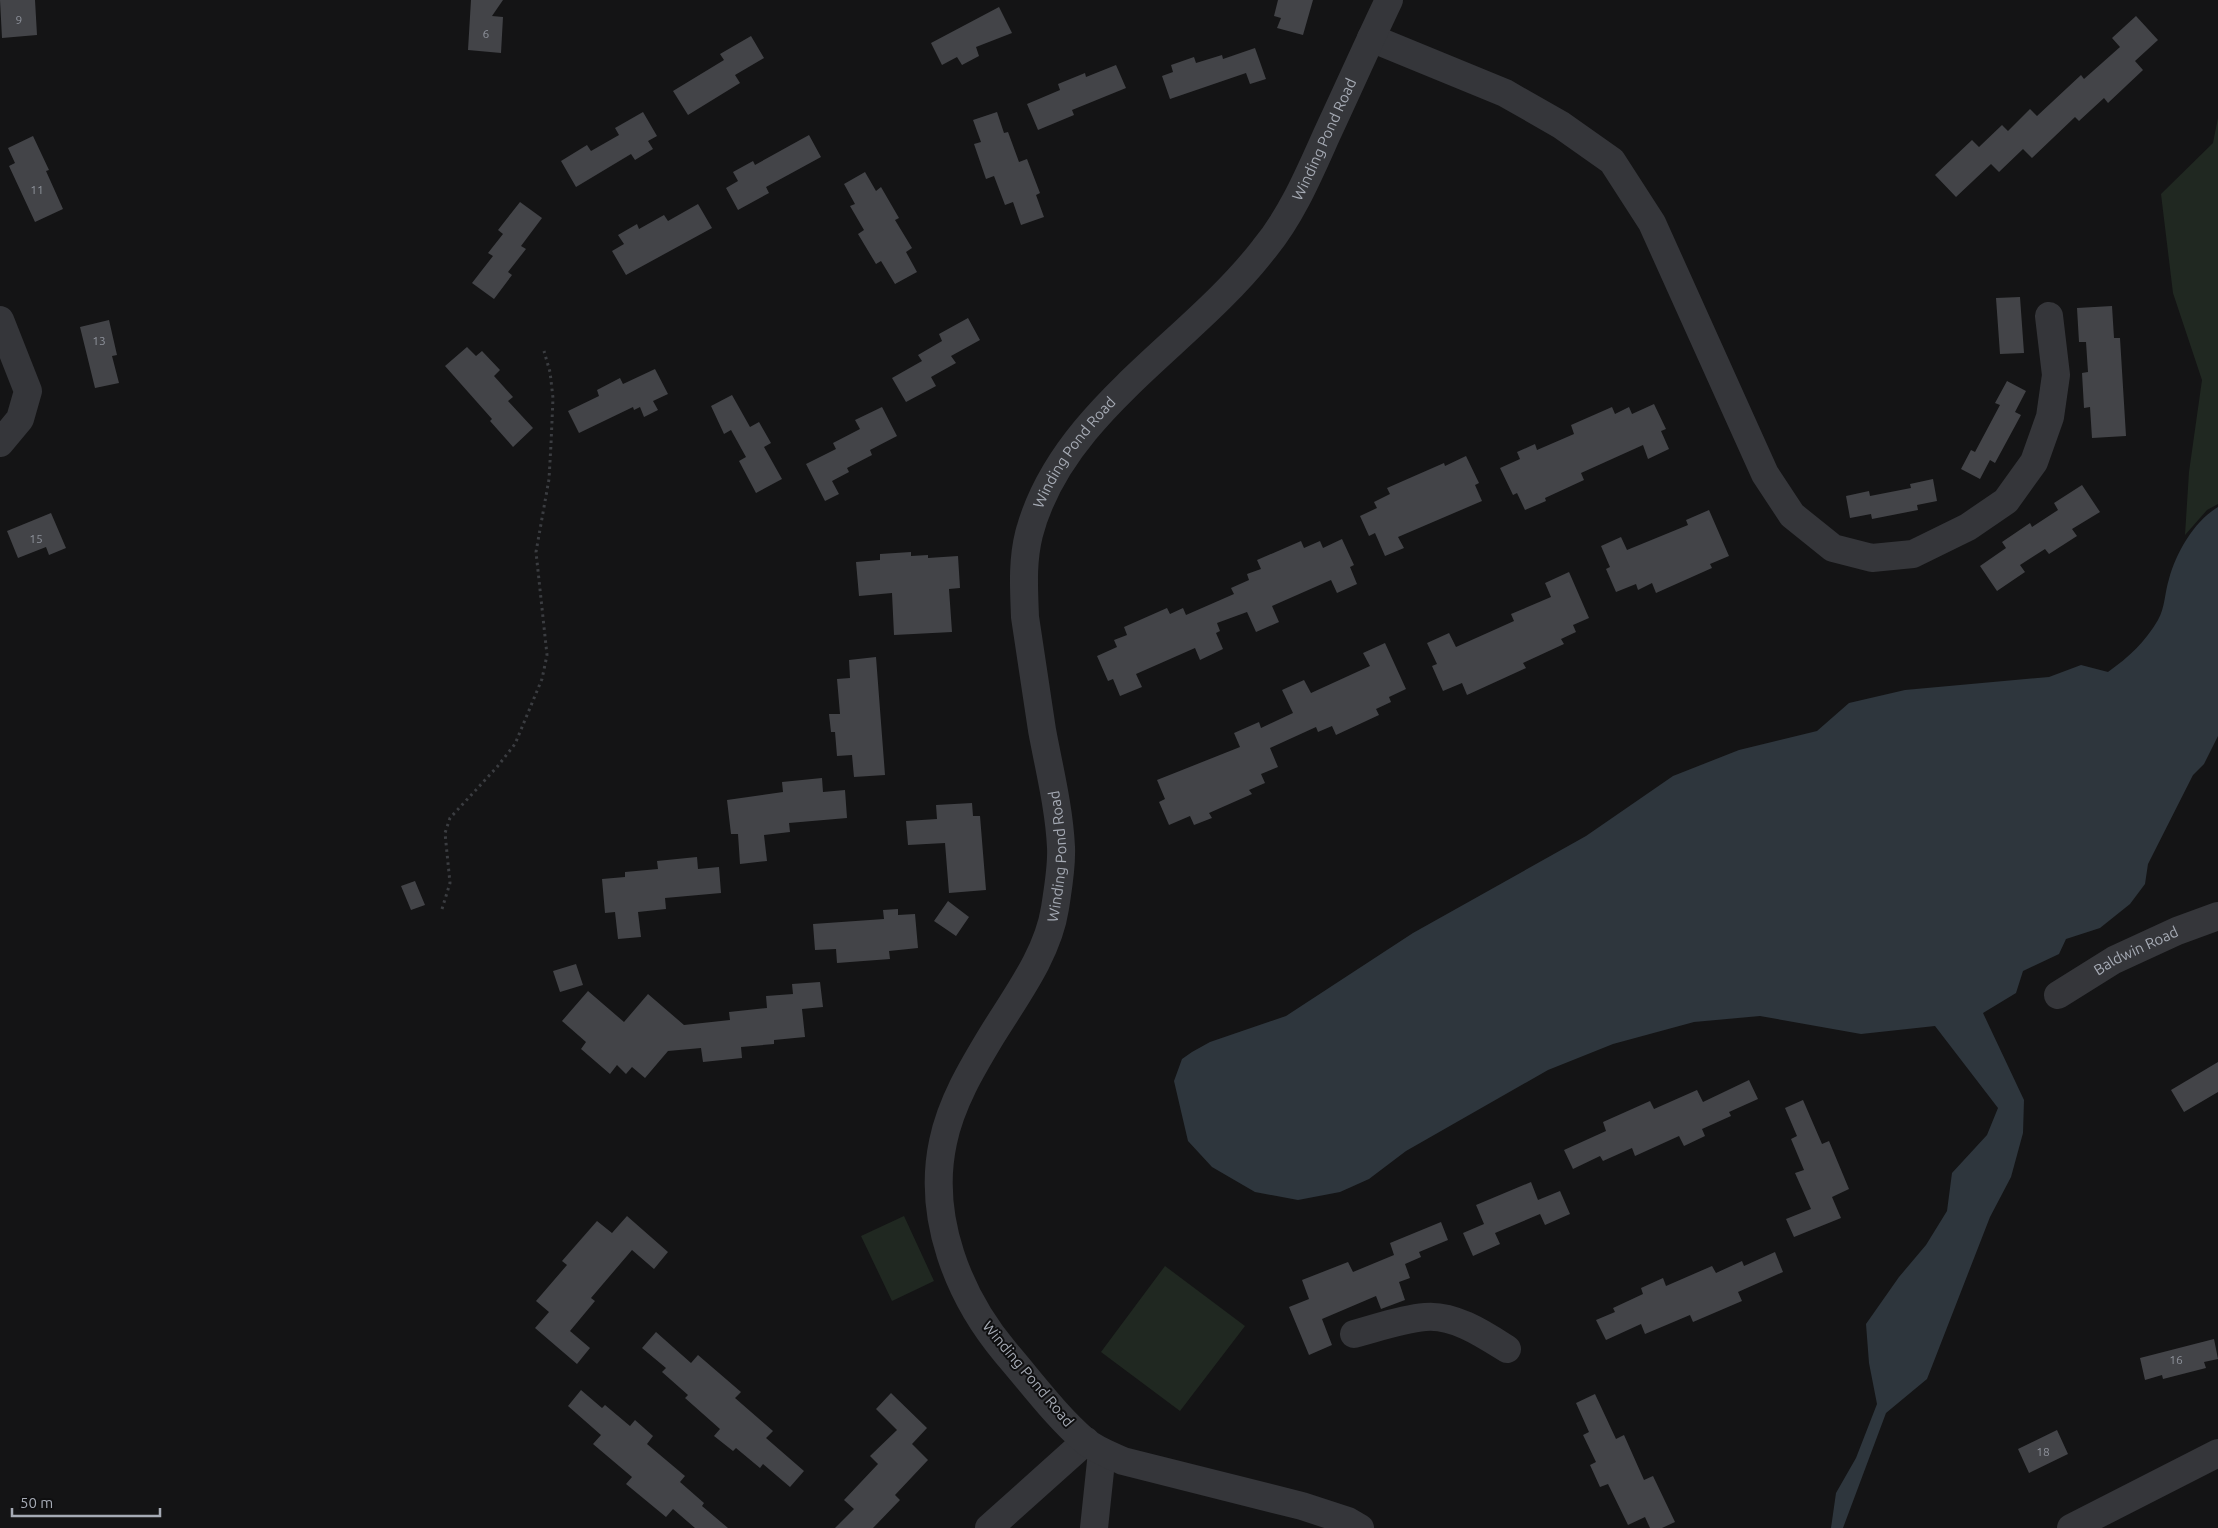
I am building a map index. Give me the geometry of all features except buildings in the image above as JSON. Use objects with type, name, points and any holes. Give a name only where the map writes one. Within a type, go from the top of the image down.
[{"type":"street","name":"Winding Pond Road","points":[[1360,1528],[1302,1506],[1238,1488],[1147,1468],[1094,1447],[1030,1381],[1002,1348],[974,1309],[948,1248],[940,1191],[940,1164],[950,1120],[968,1073],[1033,967],[1046,940],[1055,911],[1061,848],[1025,617],[1024,564],[1029,535],[1037,510],[1052,476],[1093,421],[1218,301],[1265,249],[1303,187],[1389,0]]},
{"type":"street","points":[[1371,38],[1505,92],[1560,125],[1612,161],[1652,223],[1765,474],[1792,516],[1833,548],[1872,558],[1913,554],[1968,527],[2006,501],[2034,462],[2050,417],[2056,375],[2049,316]]},
{"type":"street","points":[[0,320],[28,391],[20,419],[0,443]]},
{"type":"street","name":"Baldwin Road","points":[[2058,995],[2114,960],[2177,931],[2218,916]]},
{"type":"street","points":[[1354,1334],[1427,1316],[1450,1320],[1474,1330],[1508,1349]]},
{"type":"street","points":[[989,1528],[1094,1447]]},
{"type":"street","points":[[1094,1447],[1094,1528]]},
{"type":"street","points":[[2071,1528],[2218,1452]]},
{"type":"path","points":[[442,909],[450,883],[445,833],[450,818],[497,767],[515,744],[542,679],[547,655],[536,552],[549,479],[552,426],[550,372],[544,351]]},
{"type":"shaded area","points":[[2218,118],[2218,504],[2207,510],[2185,535],[2189,472],[2202,380],[2173,293],[2161,194],[2213,143]]},
{"type":"shaded area","points":[[2218,507],[2218,736],[2204,764],[2193,775],[2148,864],[2145,884],[2130,904],[2100,928],[2066,939],[2059,954],[2023,971],[2016,993],[1983,1013],[2024,1100],[2023,1133],[2011,1177],[1990,1217],[1927,1379],[1886,1413],[1843,1528],[1831,1528],[1836,1493],[1856,1458],[1877,1404],[1869,1363],[1866,1324],[1899,1277],[1926,1245],[1947,1211],[1952,1173],[1987,1135],[1998,1108],[1935,1026],[1861,1034],[1760,1016],[1694,1022],[1613,1044],[1548,1070],[1406,1151],[1369,1179],[1340,1192],[1298,1200],[1255,1192],[1212,1167],[1188,1141],[1174,1081],[1182,1059],[1210,1042],[1286,1016],[1413,933],[1586,836],[1673,776],[1739,750],[1817,731],[1849,703],[1905,690],[2049,677],[2081,665],[2108,672],[2136,649],[2153,628],[2164,605],[2169,579],[2181,548],[2201,520]]},
{"type":"shaded area","points":[[904,1216],[934,1281],[892,1301],[861,1236]]},
{"type":"shaded area","points":[[1165,1266],[1245,1326],[1180,1411],[1101,1352]]}]
